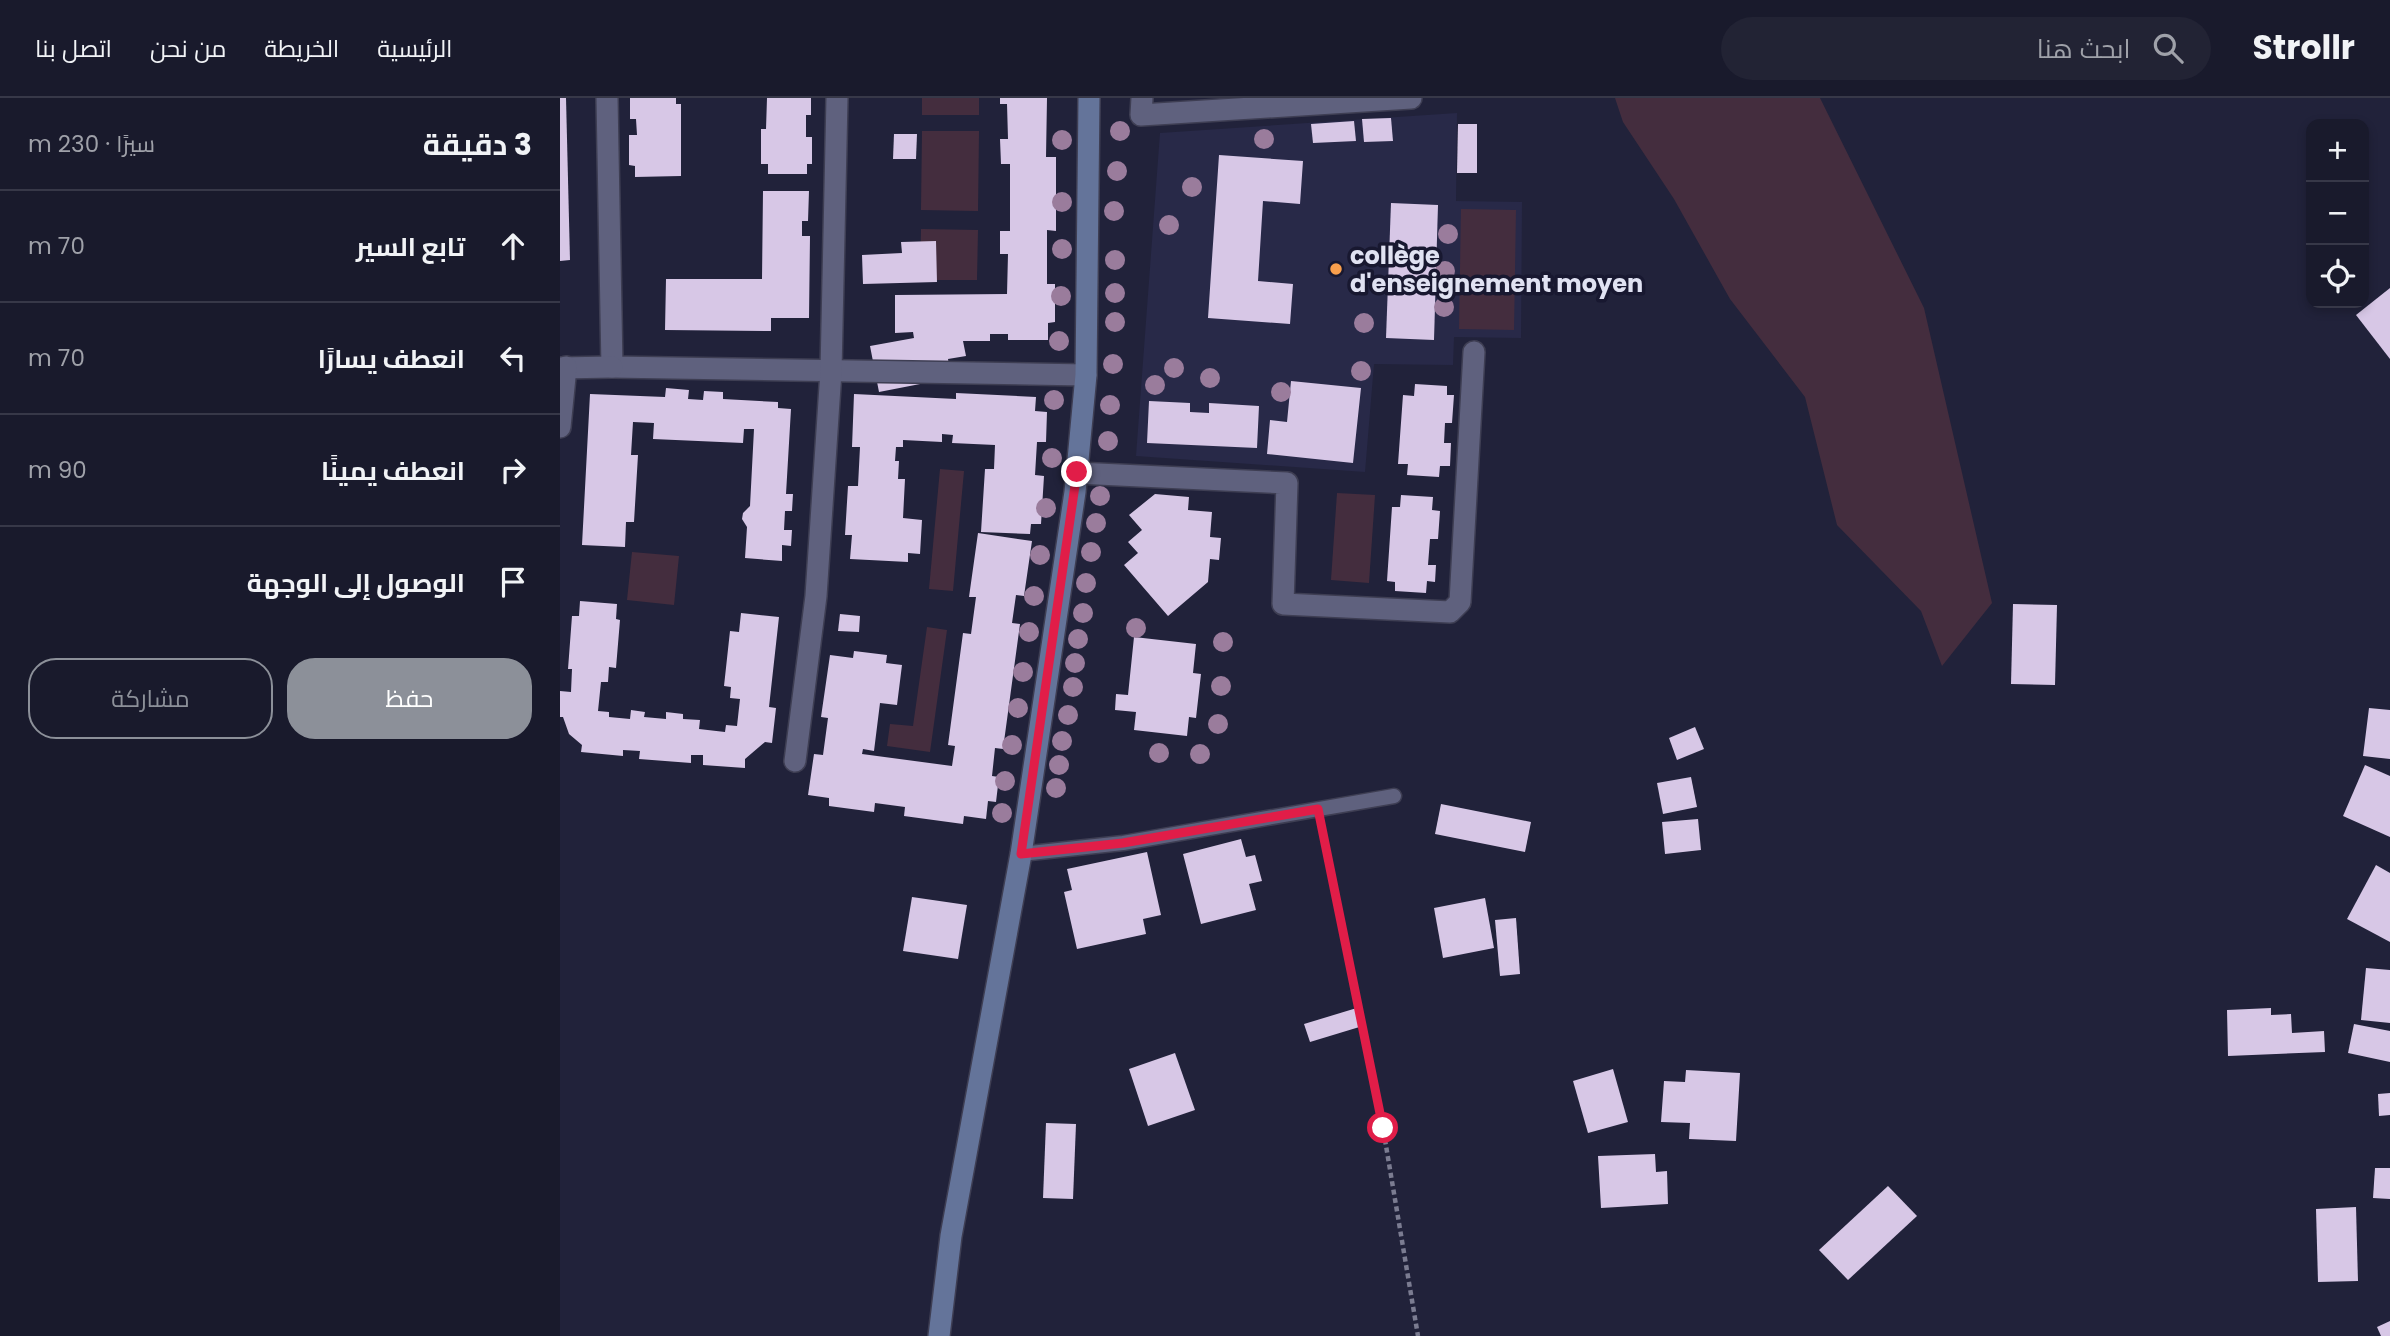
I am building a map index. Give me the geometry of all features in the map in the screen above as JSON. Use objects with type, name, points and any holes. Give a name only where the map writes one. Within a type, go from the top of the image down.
[{"type":"main road","points":[[939,1336],[951,1236],[1021,854],[1077,472],[1086,375],[1088,98]]},
{"type":"street","points":[[607,98],[612,367]]},
{"type":"street","points":[[795,761],[816,596],[831,371],[837,98]]},
{"type":"street","points":[[1142,98],[1141,115],[1411,98]]},
{"type":"street","points":[[1077,472],[1287,483],[1283,604],[1450,612],[1460,602],[1474,352]]},
{"type":"street","points":[[560,426],[563,368],[1086,375]]},
{"type":"lane","points":[[1021,854],[1123,843],[1394,796]]},
{"type":"path","points":[[1318,809],[1383,1128],[1418,1336]]},
{"type":"shaded area","points":[[922,98],[979,98],[979,115],[922,115]]},
{"type":"shaded area","points":[[1615,98],[1820,98],[1924,308],[1992,603],[1942,666],[1921,611],[1837,525],[1805,397],[1730,299],[1674,199],[1623,122]]},
{"type":"shaded area","name":"collège d'enseignement moyen","points":[[1457,113],[1456,201],[1522,202],[1521,338],[1454,337],[1453,365],[1374,364],[1365,472],[1136,456],[1160,133]]},
{"type":"shaded area","points":[[922,131],[979,131],[978,211],[921,210]]},
{"type":"shaded area","points":[[1461,209],[1516,210],[1514,330],[1459,329]]},
{"type":"shaded area","points":[[921,229],[978,230],[977,280],[920,280]]},
{"type":"shaded area","points":[[940,469],[964,471],[953,591],[929,589]]},
{"type":"shaded area","points":[[1337,493],[1375,495],[1369,583],[1331,580]]},
{"type":"shaded area","points":[[632,552],[679,556],[674,605],[627,600]]},
{"type":"shaded area","points":[[927,627],[947,630],[930,752],[887,746],[890,724],[913,726]]},
{"type":"building","points":[[560,98],[566,98],[570,260],[560,261]]},
{"type":"building","points":[[630,98],[676,98],[676,104],[681,104],[681,176],[635,177],[635,166],[629,165],[629,135],[637,135],[636,119],[630,119]]},
{"type":"building","points":[[767,98],[811,98],[811,115],[806,115],[806,137],[812,137],[812,164],[807,164],[807,174],[768,174],[768,164],[761,164],[761,129],[766,129]]},
{"type":"building","points":[[1000,98],[1047,98],[1046,157],[1056,157],[1056,231],[1047,230],[1047,284],[1055,284],[1055,322],[1048,323],[1048,340],[1008,340],[1008,334],[990,334],[990,341],[963,341],[966,356],[948,359],[951,378],[879,392],[870,346],[914,338],[913,332],[895,333],[895,295],[1007,294],[1008,254],[1000,254],[1000,231],[1010,231],[1010,164],[1001,164],[1000,139],[1008,139],[1007,104],[1000,104]]},
{"type":"building","points":[[1391,118],[1393,141],[1364,142],[1362,119]]},
{"type":"building","points":[[1354,121],[1356,141],[1313,143],[1311,124]]},
{"type":"building","points":[[1458,124],[1477,124],[1477,173],[1457,173]]},
{"type":"building","points":[[894,134],[917,134],[916,159],[893,159]]},
{"type":"building","points":[[1219,155],[1303,161],[1300,204],[1263,201],[1258,281],[1293,284],[1290,324],[1208,318]]},
{"type":"building","points":[[763,191],[809,191],[808,221],[802,221],[802,236],[810,236],[809,318],[771,318],[771,331],[665,330],[666,279],[762,279]]},
{"type":"building","points":[[1391,203],[1438,205],[1434,340],[1386,338]]},
{"type":"building","points":[[936,241],[937,282],[863,284],[862,255],[902,253],[901,242]]},
{"type":"building","points":[[2390,288],[2390,359],[2356,315],[2369,308],[2369,305]]},
{"type":"building","points":[[1291,381],[1361,388],[1353,463],[1267,454],[1270,420],[1287,422]]},
{"type":"building","points":[[1415,384],[1447,386],[1447,395],[1454,395],[1452,423],[1445,423],[1444,443],[1451,443],[1450,466],[1440,466],[1439,477],[1407,475],[1408,464],[1398,464],[1403,395],[1414,396]]},
{"type":"building","points":[[666,388],[689,390],[688,399],[703,400],[704,391],[723,392],[723,399],[778,402],[778,408],[791,409],[786,494],[793,494],[792,511],[785,511],[784,530],[792,530],[791,546],[782,545],[782,561],[745,558],[747,527],[742,519],[743,513],[750,506],[754,429],[744,429],[743,443],[653,439],[654,423],[633,422],[631,455],[638,455],[634,522],[626,522],[625,547],[582,545],[590,394],[665,397]]},
{"type":"building","points":[[956,393],[1036,397],[1035,411],[1047,412],[1046,442],[1037,442],[1035,475],[1044,476],[1041,524],[1031,524],[1030,534],[981,532],[985,469],[994,469],[995,445],[952,443],[953,435],[942,434],[942,442],[903,440],[903,447],[896,447],[895,461],[899,461],[898,479],[905,479],[903,518],[922,520],[920,554],[908,553],[908,562],[850,559],[852,535],[845,535],[848,486],[858,486],[860,447],[852,447],[854,394],[956,399]]},
{"type":"building","points":[[1149,401],[1190,403],[1190,412],[1209,413],[1209,403],[1259,406],[1257,448],[1147,443]]},
{"type":"building","points":[[1155,494],[1189,497],[1188,510],[1212,512],[1210,537],[1221,538],[1219,560],[1210,559],[1208,582],[1168,616],[1124,565],[1138,553],[1128,542],[1142,530],[1129,515]]},
{"type":"building","points":[[1401,495],[1433,497],[1432,510],[1440,511],[1438,539],[1430,539],[1428,565],[1436,565],[1435,582],[1427,581],[1426,593],[1395,591],[1395,582],[1387,581],[1392,507],[1400,507]]},
{"type":"building","points":[[978,533],[1032,541],[1024,596],[1016,595],[1012,623],[1020,624],[1003,749],[995,748],[992,776],[999,777],[996,802],[988,801],[986,819],[964,816],[963,824],[904,816],[905,807],[875,803],[874,812],[829,806],[829,798],[808,795],[814,754],[823,755],[828,718],[821,717],[830,655],[853,658],[854,651],[887,655],[886,663],[902,665],[897,705],[880,703],[874,751],[863,749],[862,754],[952,766],[955,746],[948,745],[963,633],[971,634],[976,597],[969,597]]},
{"type":"building","points":[[580,601],[617,604],[616,619],[620,620],[616,668],[609,667],[608,682],[601,682],[598,711],[609,712],[609,717],[630,719],[631,710],[645,712],[644,717],[666,719],[666,712],[683,714],[683,719],[700,720],[699,729],[725,732],[726,725],[737,726],[740,699],[730,698],[731,687],[724,686],[730,631],[739,632],[741,613],[779,617],[769,707],[776,708],[772,743],[765,742],[745,759],[745,768],[703,765],[703,755],[691,755],[691,763],[639,759],[640,751],[623,750],[623,756],[581,752],[582,745],[569,734],[563,717],[560,717],[560,691],[571,692],[572,669],[568,669],[572,616],[579,616]]},
{"type":"building","points":[[2013,604],[2057,605],[2055,685],[2011,684]]},
{"type":"building","points":[[840,614],[860,616],[859,632],[838,631]]},
{"type":"building","points":[[1134,637],[1196,644],[1193,673],[1201,674],[1196,718],[1189,717],[1187,736],[1134,730],[1136,712],[1115,710],[1116,694],[1128,695]]},
{"type":"building","points":[[2369,708],[2390,710],[2390,759],[2363,756]]},
{"type":"building","points":[[1695,727],[1704,749],[1677,760],[1669,738]]},
{"type":"building","points":[[2365,765],[2390,776],[2390,837],[2343,816]]},
{"type":"building","points":[[1691,777],[1697,807],[1663,814],[1657,783]]},
{"type":"building","points":[[1441,804],[1531,822],[1525,852],[1435,834]]},
{"type":"building","points":[[1698,819],[1701,850],[1665,854],[1662,822]]},
{"type":"building","points":[[1241,839],[1246,857],[1255,855],[1262,881],[1249,884],[1256,910],[1201,924],[1183,854]]},
{"type":"building","points":[[1147,852],[1161,915],[1143,919],[1146,934],[1077,949],[1064,892],[1072,890],[1067,869]]},
{"type":"building","points":[[2376,865],[2390,873],[2390,942],[2347,919]]},
{"type":"building","points":[[912,897],[967,905],[958,959],[903,951]]},
{"type":"building","points":[[1485,898],[1494,948],[1443,958],[1434,908]]},
{"type":"building","points":[[1516,918],[1520,974],[1500,976],[1495,920]]},
{"type":"building","points":[[2366,968],[2390,970],[2390,1023],[2361,1020]]},
{"type":"building","points":[[1360,1007],[1366,1025],[1310,1042],[1304,1024]]},
{"type":"building","points":[[2271,1008],[2271,1015],[2291,1014],[2292,1033],[2324,1031],[2325,1052],[2228,1056],[2227,1010]]},
{"type":"building","points":[[2354,1024],[2390,1031],[2390,1062],[2348,1053]]},
{"type":"building","points":[[1175,1053],[1195,1110],[1148,1126],[1129,1069]]},
{"type":"building","points":[[1613,1069],[1628,1122],[1588,1133],[1573,1081]]},
{"type":"building","points":[[1686,1070],[1740,1073],[1736,1141],[1689,1139],[1690,1123],[1661,1122],[1664,1081],[1685,1082]]},
{"type":"building","points":[[2390,1093],[2390,1115],[2379,1116],[2378,1094]]},
{"type":"building","points":[[1046,1123],[1076,1124],[1073,1199],[1043,1198]]},
{"type":"building","points":[[1655,1154],[1656,1172],[1667,1171],[1668,1204],[1601,1208],[1598,1156]]},
{"type":"building","points":[[2375,1168],[2390,1168],[2390,1199],[2373,1198]]},
{"type":"building","points":[[1888,1186],[1917,1216],[1848,1280],[1819,1250]]},
{"type":"building","points":[[2356,1207],[2358,1281],[2318,1282],[2316,1209]]},
{"type":"building","points":[[2390,1321],[2390,1336],[2381,1336],[2377,1327]]},
{"type":"place","name":"collège d'enseignement moyen","points":[[1336,269]]},
{"type":"route","points":[[1077,472],[1021,854],[1123,843],[1318,809],[1383,1128]]}]
